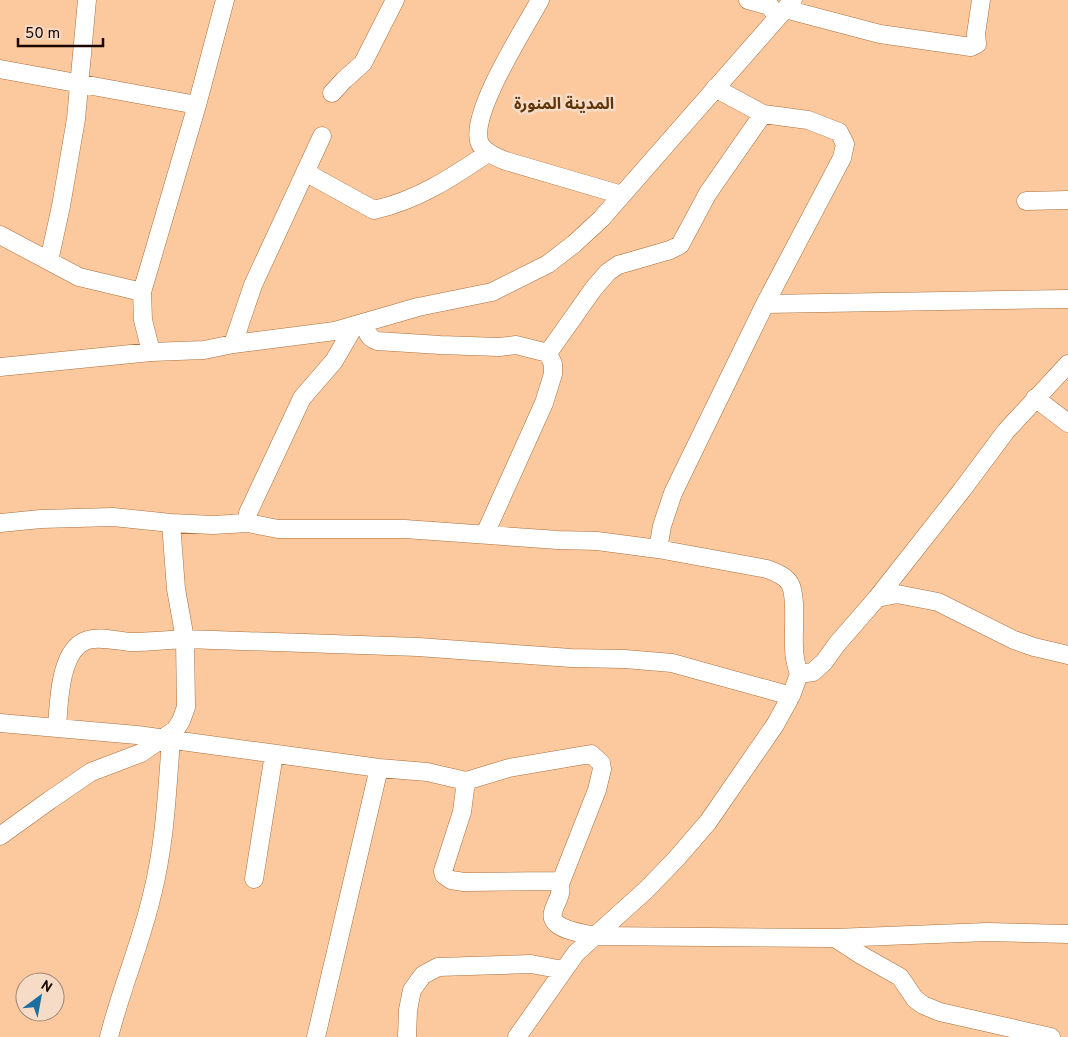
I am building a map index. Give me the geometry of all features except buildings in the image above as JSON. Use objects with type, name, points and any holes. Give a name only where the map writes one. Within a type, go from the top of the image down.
[{"type":"street","points":[[49,261],[74,137],[86,0]]},
{"type":"street","points":[[151,352],[143,320],[142,292],[197,105],[225,0]]},
{"type":"street","points":[[332,93],[363,63],[395,0]]},
{"type":"street","points":[[540,0],[496,78],[481,116],[478,129],[479,142],[488,153],[506,161],[622,195]]},
{"type":"street","points":[[748,0],[831,23],[880,34],[971,47],[977,44],[976,34],[981,0]]},
{"type":"street","points":[[0,367],[151,352],[204,350],[233,344],[335,332],[418,307],[492,292],[548,264],[574,244],[601,219],[785,9]]},
{"type":"street","points":[[0,69],[197,105]]},
{"type":"street","points":[[658,549],[662,526],[673,493],[765,304],[842,158],[844,144],[839,132],[825,125],[808,120],[764,114],[715,88]]},
{"type":"street","points":[[548,353],[594,288],[608,272],[618,265],[670,250],[680,245],[708,193],[764,114]]},
{"type":"street","points":[[233,344],[254,285],[322,136]]},
{"type":"street","points":[[305,172],[374,210],[398,204],[445,181],[488,153]]},
{"type":"street","points":[[1026,201],[1068,200]]},
{"type":"street","points":[[0,235],[79,277],[142,292]]},
{"type":"street","points":[[765,304],[1068,299]]},
{"type":"street","points":[[361,324],[370,339],[377,341],[499,347],[516,345],[548,353]]},
{"type":"street","points":[[248,523],[248,513],[302,398],[334,361],[361,324]]},
{"type":"street","points":[[485,534],[544,403],[553,374],[553,364],[548,353]]},
{"type":"street","points":[[799,674],[813,672],[824,662],[877,598],[1006,431],[1068,364]]},
{"type":"street","points":[[1035,398],[1068,423]]},
{"type":"street","points":[[0,523],[41,519],[113,517],[171,523],[248,523],[278,529],[405,529],[597,541],[658,549],[767,569],[785,578],[791,584],[793,594],[795,662],[799,674],[791,696],[775,725],[708,822],[646,890],[576,953],[517,1037]]},
{"type":"street","points":[[0,836],[92,772],[141,753],[167,739],[181,721],[186,707],[185,640],[176,589],[171,523]]},
{"type":"street","points":[[877,598],[897,594],[938,602],[1014,640],[1034,648],[1068,655]]},
{"type":"street","points":[[57,727],[64,671],[69,658],[79,644],[85,640],[93,639],[133,642],[185,640],[418,648],[663,662],[682,665],[791,696]]},
{"type":"street","points":[[0,723],[167,739],[380,768],[427,772],[466,781],[510,768],[591,754],[601,763],[602,769],[598,790],[560,884],[561,890],[553,909],[553,918],[556,923],[564,928],[595,936],[835,938],[987,932],[1068,934]]},
{"type":"street","points":[[109,1037],[119,998],[152,895],[163,843],[167,739]]},
{"type":"street","points":[[254,879],[274,754]]},
{"type":"street","points":[[316,1037],[380,768]]},
{"type":"street","points":[[466,781],[462,812],[443,871],[444,875],[451,880],[464,882],[548,880],[556,881],[560,884]]},
{"type":"street","points":[[835,938],[900,977],[915,999],[923,1005],[940,1012],[1051,1037]]},
{"type":"street","points":[[407,1037],[408,1010],[412,990],[423,975],[438,967],[531,964],[563,970]]},
{"type":"district","name":"المدينة المنورة","points":[[564,105]]}]
